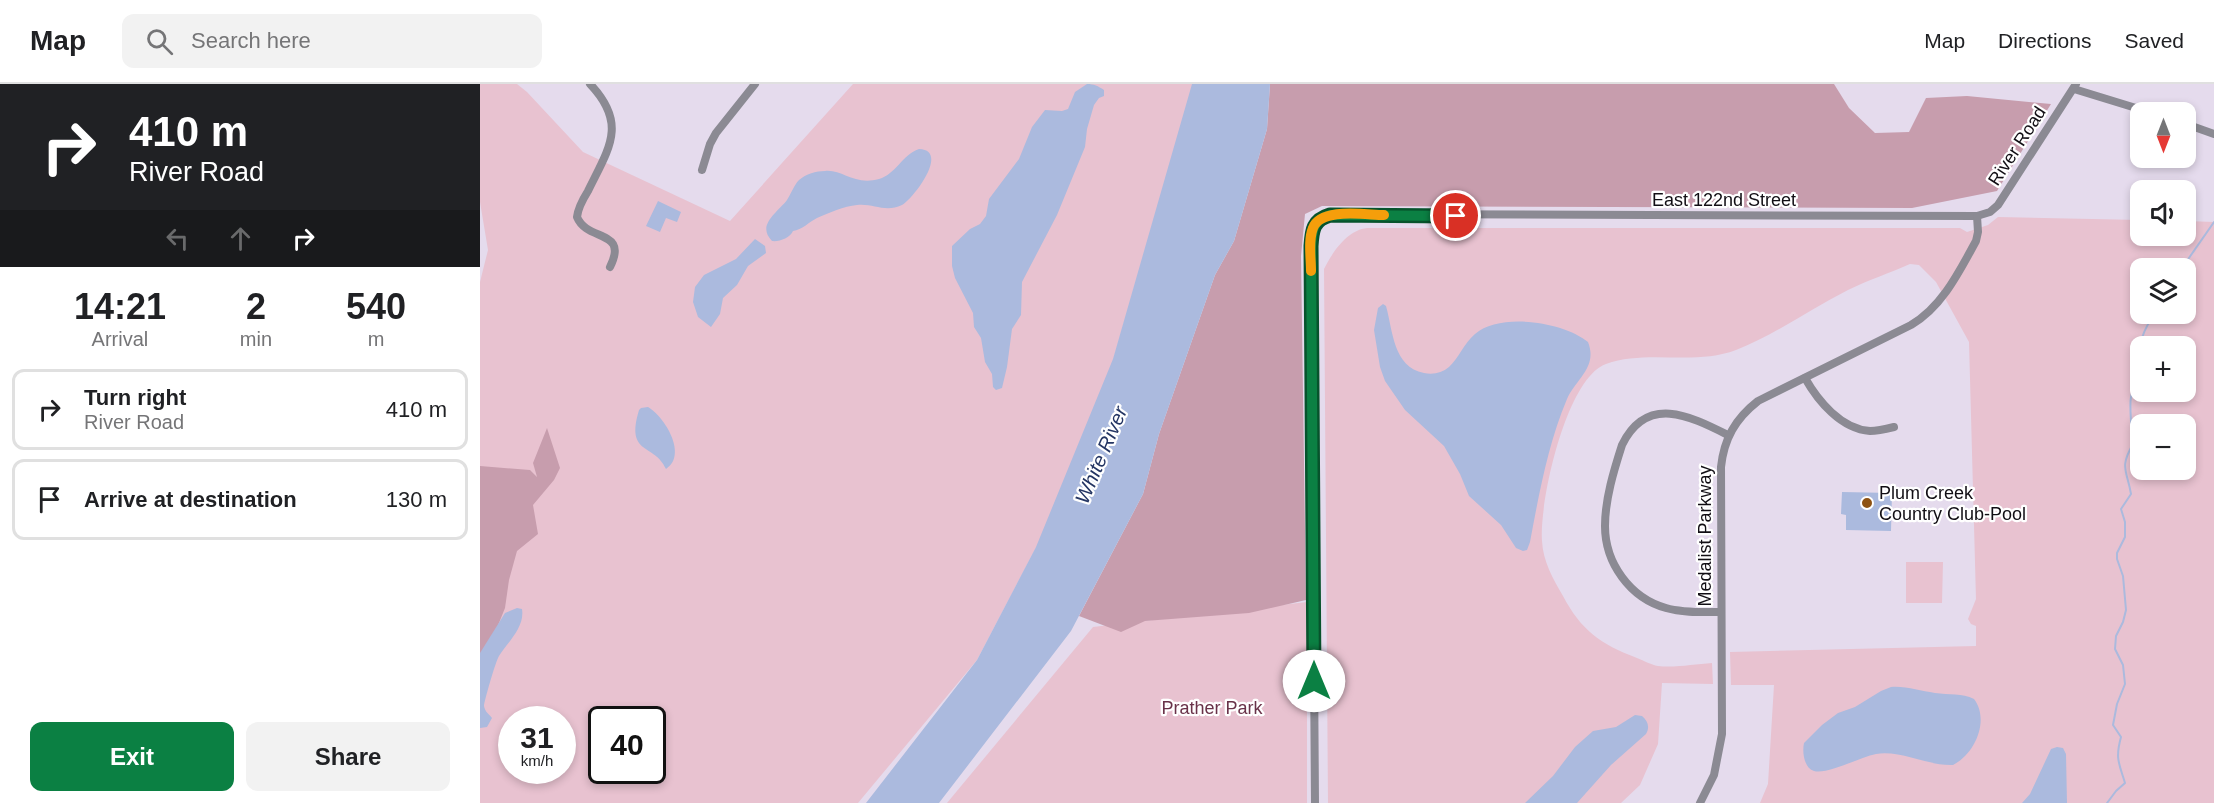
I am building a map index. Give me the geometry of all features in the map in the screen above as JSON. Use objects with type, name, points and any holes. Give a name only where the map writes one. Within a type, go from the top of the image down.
[{"type":"street","points":[[590,84],[607,104],[610,112],[611,133],[608,149],[584,198],[578,217],[583,227],[607,238],[613,244],[616,256],[610,267]]},
{"type":"street","points":[[702,170],[716,133],[754,84]]},
{"type":"street","points":[[2075,86],[2130,105]]},
{"type":"street","name":"River Road","points":[[1977,216],[1990,212],[1998,205],[2075,86]]},
{"type":"street","points":[[2196,128],[2214,134]]},
{"type":"street","name":"East 122nd Street","points":[[1315,803],[1311,246],[1313,228],[1319,219],[1330,215],[1977,216]]},
{"type":"street","name":"Medalist Parkway","points":[[1700,803],[1714,775],[1721,743],[1720,467],[1728,435],[1737,421],[1753,405],[1911,325],[1934,308],[1976,241],[1977,216]]},
{"type":"street","points":[[1805,378],[1821,402],[1850,424],[1868,431],[1894,427]]},
{"type":"street","points":[[1721,612],[1667,609],[1639,594],[1625,581],[1614,564],[1607,547],[1605,524],[1619,454],[1627,435],[1635,426],[1656,414],[1677,413],[1728,435]]},
{"type":"green space","points":[[480,84],[517,84],[583,152],[730,221],[853,84],[1193,84],[1110,371],[1050,521],[977,660],[858,803],[480,803],[480,282],[488,250],[480,202]]},
{"type":"green space","points":[[1998,217],[2130,220],[2130,246],[2196,246],[2196,221],[2214,222],[2214,803],[1760,803],[1768,784],[1774,685],[1731,685],[1730,652],[1976,646],[1976,626],[1968,619],[1976,599],[1969,342],[1936,282],[1919,265],[1910,264],[1848,290],[1765,337],[1736,350],[1704,357],[1638,358],[1606,364],[1592,374],[1579,392],[1567,416],[1558,444],[1545,499],[1542,541],[1546,563],[1552,576],[1577,618],[1593,634],[1612,647],[1658,666],[1712,663],[1713,684],[1662,683],[1658,744],[1640,785],[1621,803],[1328,803],[1324,269],[1331,256],[1347,238],[1367,228],[1960,228],[1967,232],[1988,225]]},
{"type":"green space","points":[[1906,562],[1943,562],[1942,603],[1906,603]]},
{"type":"green space","name":"Prather Park","points":[[1307,602],[1307,803],[947,803],[1093,627]]},
{"type":"shaded area","points":[[1270,84],[1834,84],[1849,108],[1875,133],[1909,132],[1926,98],[1967,96],[2051,104],[1997,191],[1912,208],[1322,206],[1305,214],[1301,256],[1306,600],[1249,613],[1145,621],[1121,632],[1079,616],[1143,494],[1159,434],[1215,275],[1234,241],[1267,129]]},
{"type":"shaded area","points":[[547,428],[560,468],[554,480],[533,505],[538,534],[517,551],[509,580],[505,608],[480,670],[480,466],[530,470],[537,477],[533,463]]},
{"type":"water","points":[[1087,84],[1104,90],[1104,96],[1099,98],[1094,105],[1087,129],[1085,147],[1057,215],[1022,282],[1021,315],[1012,329],[1002,388],[996,390],[993,387],[992,374],[985,362],[981,338],[974,327],[973,313],[955,278],[952,266],[952,246],[970,229],[980,224],[986,216],[989,199],[1019,159],[1032,127],[1045,110],[1068,109],[1075,92]]},
{"type":"water","name":"White River","points":[[1192,84],[1270,84],[1267,129],[1234,241],[1215,275],[1159,434],[1143,494],[1071,631],[939,803],[866,803],[977,660],[1036,547],[1113,359]]},
{"type":"water","points":[[919,149],[928,151],[931,157],[927,175],[902,205],[890,208],[863,205],[847,207],[817,218],[781,240],[772,241],[768,235],[766,230],[770,219],[787,200],[797,182],[805,176],[811,173],[831,171],[855,179],[870,181],[879,179],[885,177]]},
{"type":"water","points":[[658,201],[681,212],[677,222],[666,218],[660,232],[646,226]]},
{"type":"water","points":[[755,239],[765,246],[766,253],[748,266],[737,285],[723,298],[720,314],[711,327],[698,317],[693,302],[695,287],[704,275],[736,259]]},
{"type":"water","points":[[1383,304],[1386,306],[1400,356],[1406,364],[1424,373],[1437,373],[1446,369],[1475,334],[1486,327],[1500,323],[1532,322],[1548,325],[1564,329],[1588,342],[1590,359],[1588,366],[1567,399],[1554,434],[1527,550],[1516,548],[1501,525],[1469,496],[1444,446],[1405,410],[1385,381],[1380,367],[1374,330],[1378,308]]},
{"type":"water","points":[[648,407],[661,419],[672,437],[675,455],[672,463],[666,469],[655,455],[638,442],[636,425],[639,410]]},
{"type":"water","name":"Plum Creek Country Club-Pool","points":[[1842,492],[1892,493],[1891,531],[1846,530],[1846,515],[1841,514]]},
{"type":"water","points":[[517,608],[522,609],[521,622],[497,659],[484,706],[492,718],[487,727],[480,728],[480,653],[505,613]]},
{"type":"water","points":[[1891,687],[1960,695],[1974,699],[1979,707],[1980,726],[1974,745],[1968,753],[1953,765],[1885,753],[1820,772],[1808,767],[1803,751],[1804,743],[1822,725],[1838,713],[1855,707]]},
{"type":"water","points":[[1635,715],[1642,716],[1647,722],[1646,734],[1611,765],[1577,803],[1525,803],[1553,776],[1575,747],[1593,731],[1616,727]]},
{"type":"water","points":[[2063,748],[2066,754],[2067,803],[2022,803],[2030,794],[2051,749]]},
{"type":"waterway","points":[[2189,258],[2214,222]]},
{"type":"waterway","points":[[2107,803],[2125,783],[2118,756],[2121,737],[2113,725],[2117,704],[2125,684],[2123,665],[2115,649],[2116,636],[2126,610],[2123,576],[2117,553],[2125,537],[2125,522],[2121,509],[2131,494],[2125,464],[2133,444],[2131,397],[2142,338],[2148,324]]},
{"type":"slow traffic","points":[[1311,271],[1312,232],[1319,219],[1330,215],[1384,215]]},
{"type":"place","name":"Plum Creek Country Club-Pool","points":[[1867,503]]},
{"type":"route","points":[[1314,681],[1311,246],[1313,228],[1319,219],[1330,215],[1456,216]]}]
